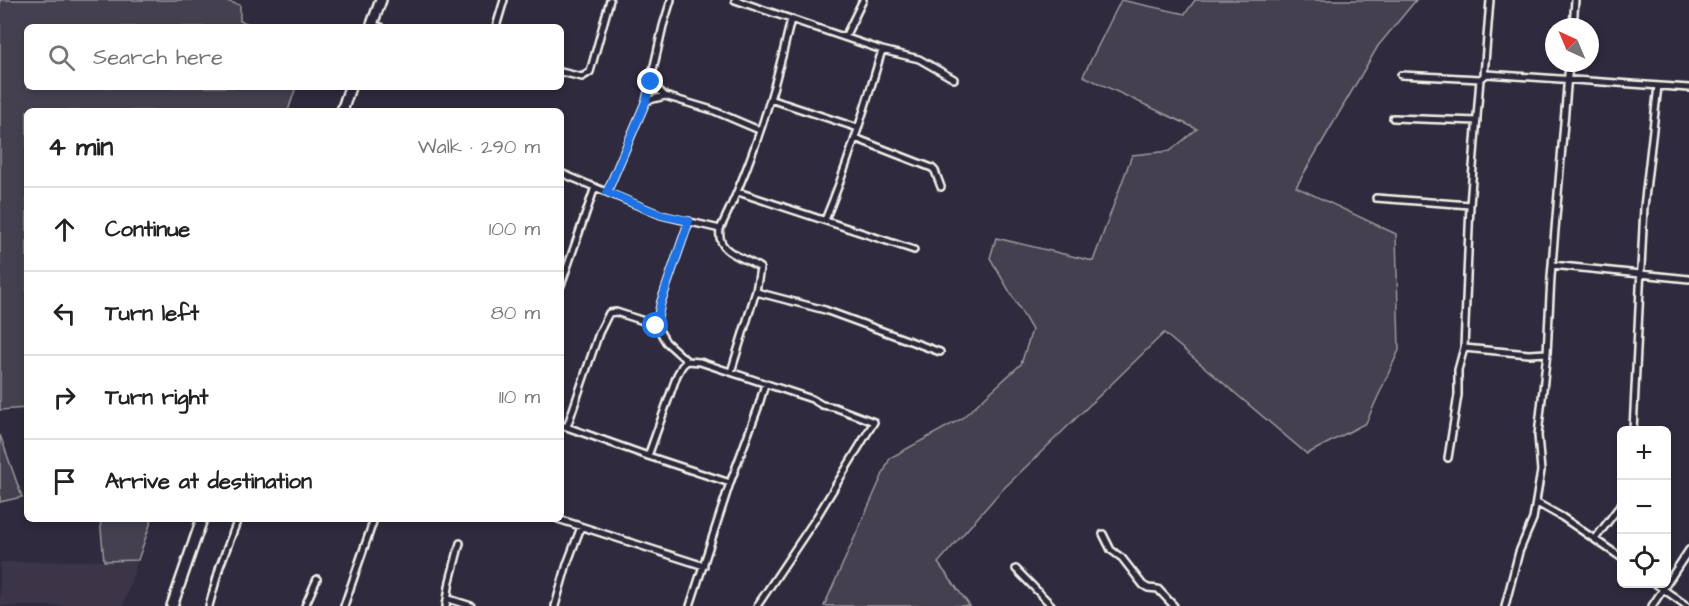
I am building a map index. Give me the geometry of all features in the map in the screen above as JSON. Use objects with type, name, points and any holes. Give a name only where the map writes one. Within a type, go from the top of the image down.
[{"type":"main road","points":[[375,24],[381,0]]},
{"type":"main road","points":[[343,108],[349,90]]},
{"type":"main road","points":[[172,606],[201,522]]},
{"type":"street","points":[[496,24],[504,0]]},
{"type":"street","points":[[564,73],[582,77],[590,72],[610,0]]},
{"type":"street","points":[[607,192],[646,101],[671,0]]},
{"type":"street","points":[[735,0],[882,50],[919,59],[954,79]]},
{"type":"street","points":[[845,37],[863,0]]},
{"type":"street","points":[[1448,458],[1458,395],[1458,370],[1464,348],[1470,205],[1490,0]]},
{"type":"street","points":[[1574,18],[1575,0]]},
{"type":"street","points":[[731,372],[756,291],[760,268],[728,251],[723,246],[719,235],[720,229],[738,192],[770,99],[791,19]]},
{"type":"street","points":[[825,220],[855,138],[882,50]]},
{"type":"street","points":[[1505,606],[1519,552],[1533,519],[1541,471],[1538,435],[1547,353],[1552,265],[1569,72]]},
{"type":"street","points":[[1401,75],[1569,80],[1689,88]]},
{"type":"street","points":[[651,82],[665,96],[711,110],[759,130]]},
{"type":"street","points":[[1633,426],[1644,207],[1658,86]]},
{"type":"street","points":[[646,101],[665,96]]},
{"type":"street","points":[[770,99],[858,128]]},
{"type":"street","points":[[1393,118],[1477,121]]},
{"type":"street","points":[[855,138],[932,168],[941,187]]},
{"type":"street","points":[[564,174],[661,215],[720,229]]},
{"type":"street","points":[[564,276],[595,187]]},
{"type":"street","points":[[738,192],[914,250]]},
{"type":"street","points":[[1376,198],[1470,205]]},
{"type":"street","points":[[656,326],[661,302],[689,221]]},
{"type":"street","points":[[1552,265],[1689,279]]},
{"type":"street","points":[[756,291],[825,310],[940,352]]},
{"type":"street","points":[[687,362],[666,342],[656,326],[616,312],[609,313],[599,333],[564,426],[730,483]]},
{"type":"street","points":[[1464,348],[1529,354],[1547,353]]},
{"type":"street","points":[[648,456],[677,375],[687,362],[700,362],[874,422],[807,533],[757,606]]},
{"type":"street","points":[[690,606],[765,384]]},
{"type":"street","points":[[1537,503],[1617,554]]},
{"type":"street","points":[[1595,539],[1617,510]]},
{"type":"street","points":[[564,521],[704,566]]},
{"type":"street","points":[[209,606],[220,566],[237,522]]},
{"type":"street","points":[[344,606],[373,522]]},
{"type":"street","points":[[555,606],[581,527]]},
{"type":"street","points":[[1103,534],[1111,550],[1122,558],[1143,585],[1158,589],[1174,606]]},
{"type":"street","points":[[446,606],[460,543]]},
{"type":"street","points":[[1652,606],[1689,550]]},
{"type":"street","points":[[1016,569],[1052,606]]},
{"type":"street","points":[[306,606],[317,579]]},
{"type":"street","points":[[1661,588],[1687,606]]},
{"type":"street","points":[[449,599],[471,606]]},
{"type":"shaded area","points":[[0,0],[223,0],[240,5],[240,21],[251,24],[24,24],[24,90],[295,90],[289,108],[24,108],[24,408],[0,410]]},
{"type":"shaded area","points":[[1121,0],[1185,14],[1195,0],[1416,0],[1378,46],[1296,187],[1396,234],[1399,350],[1366,423],[1307,454],[1164,333],[1000,492],[938,563],[970,606],[824,606],[890,458],[961,419],[1021,364],[1032,330],[990,258],[996,238],[1093,261],[1132,155],[1170,151],[1197,129],[1083,76]]},
{"type":"shaded area","points":[[0,435],[22,497],[0,502]]},
{"type":"shaded area","points":[[100,522],[151,522],[138,560],[104,561]]},
{"type":"shaded area","points":[[138,560],[123,606],[0,606],[0,562]]},
{"type":"route","points":[[651,82],[646,101],[607,192],[661,215],[689,221],[661,302],[656,326]]}]
